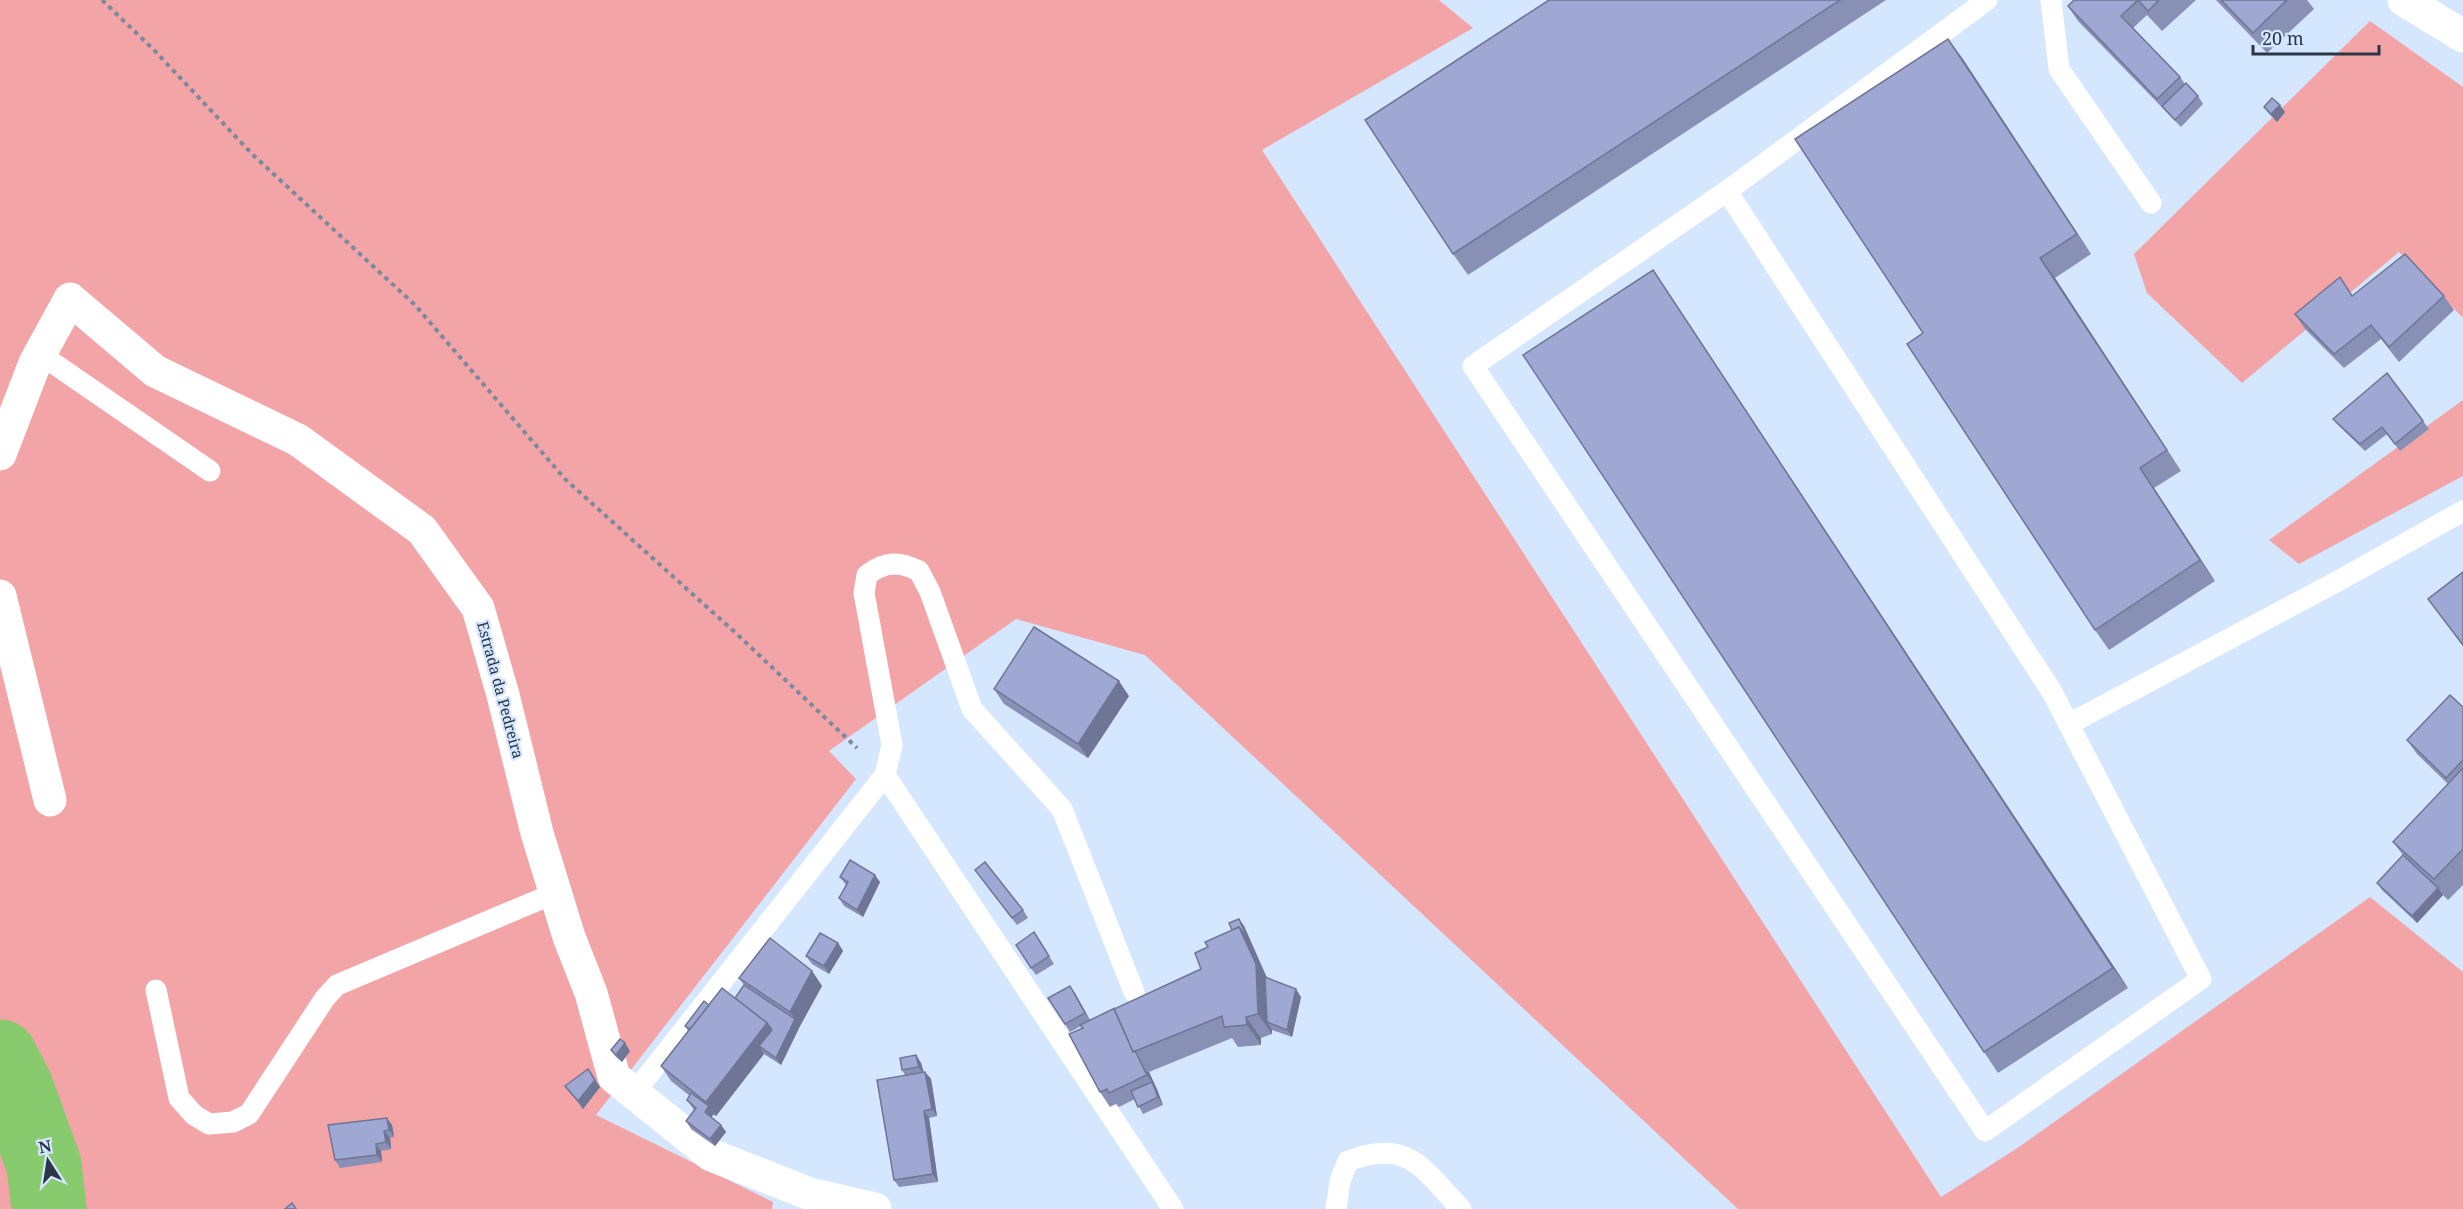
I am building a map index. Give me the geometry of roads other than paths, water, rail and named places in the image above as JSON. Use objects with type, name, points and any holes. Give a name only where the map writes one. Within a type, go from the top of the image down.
[{"type":"street","points":[[2404,0],[2463,36]]},
{"type":"street","name":"Estrada da Pedreira","points":[[0,454],[40,354],[70,300],[155,371],[298,440],[422,530],[478,608],[503,694],[537,833],[569,937],[591,993],[614,1077],[711,1155],[810,1194],[875,1209]]},
{"type":"street","points":[[0,596],[50,800]]},
{"type":"lane","points":[[1726,191],[2046,681],[2200,979],[1985,1131],[1473,366],[1726,191],[1987,0]]},
{"type":"lane","points":[[2051,0],[2058,69],[2151,203]]},
{"type":"lane","points":[[40,354],[210,471]]},
{"type":"lane","points":[[2069,724],[2338,581],[2463,511]]},
{"type":"lane","points":[[634,1093],[885,775],[892,744],[864,593],[867,575],[879,566],[892,562],[919,571],[930,591],[972,709],[1062,809],[1134,992]]},
{"type":"lane","points":[[885,775],[1173,1209]]},
{"type":"lane","points":[[156,990],[179,1098],[194,1115],[209,1124],[233,1122],[249,1114],[324,998],[338,985],[555,892]]},
{"type":"lane","points":[[1336,1209],[1340,1181],[1348,1161],[1369,1153],[1402,1154],[1415,1160],[1461,1209]]},
{"type":"waterway","points":[[0,1057],[16,1088],[44,1165],[49,1209]]}]
